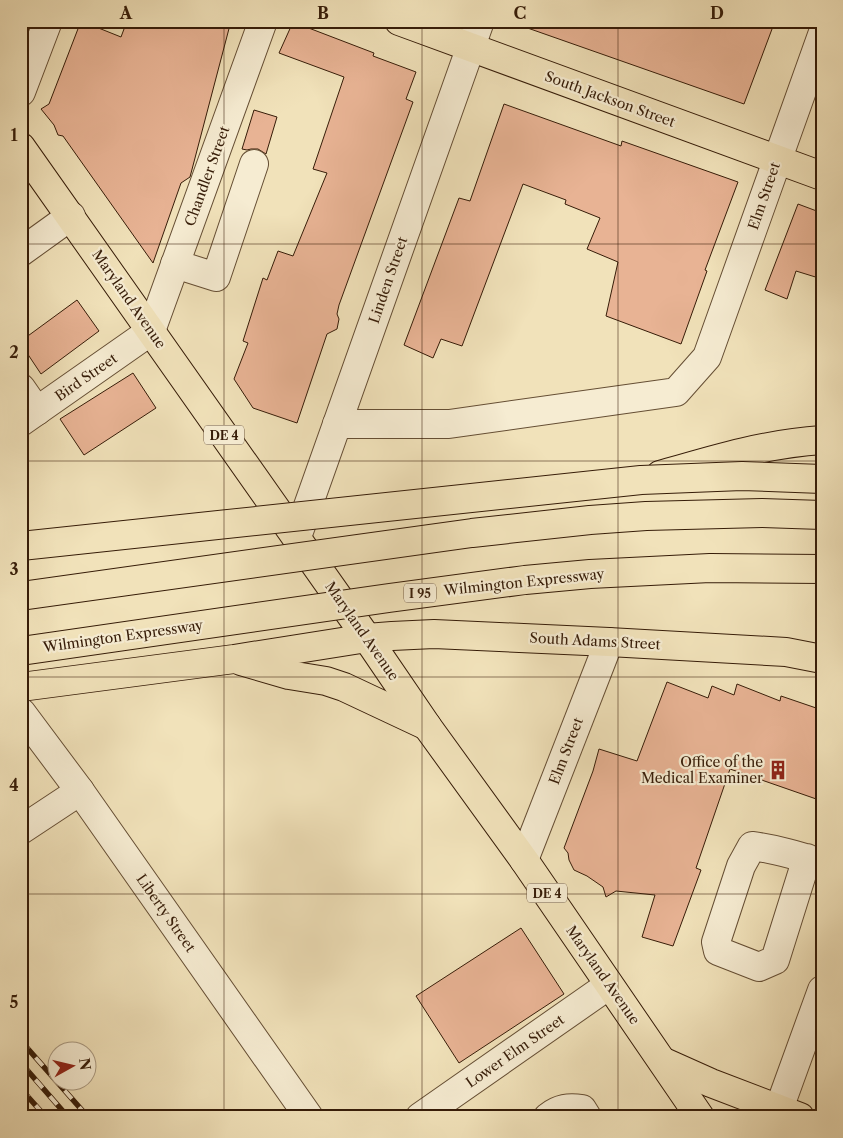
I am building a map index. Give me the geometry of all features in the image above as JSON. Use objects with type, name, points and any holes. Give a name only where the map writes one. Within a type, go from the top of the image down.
[{"type":"main road","name":"South Jackson Street","points":[[399,21],[822,176]]},
{"type":"main road","name":"Maryland Avenue","points":[[21,146],[427,726],[524,860],[700,1117]]},
{"type":"main road","points":[[641,480],[739,452],[788,442],[822,440]]},
{"type":"main road","points":[[21,546],[641,480],[742,476],[822,479]]},
{"type":"main road","points":[[21,596],[452,536],[581,521],[709,514],[822,515]]},
{"type":"main road","name":"Wilmington Expressway","points":[[21,651],[398,596],[525,580],[663,569],[767,567],[822,569]]},
{"type":"main road","name":"South Adams Street","points":[[288,663],[367,638],[434,634],[786,652],[822,659]]},
{"type":"main road","points":[[21,687],[234,658],[288,663],[427,726]]},
{"type":"main road","points":[[664,1062],[784,1114]]},
{"type":"street","points":[[21,92],[48,21]]},
{"type":"street","name":"Chandler Street","points":[[151,331],[263,21]]},
{"type":"street","name":"Linden Street","points":[[297,539],[480,21]]},
{"type":"street","name":"Elm Street","points":[[337,424],[449,424],[676,392],[707,357],[822,35]]},
{"type":"street","points":[[176,264],[216,277],[254,164]]},
{"type":"street","points":[[21,252],[70,216]]},
{"type":"street","name":"Bird Street","points":[[29,417],[151,331]]},
{"type":"street","points":[[21,388],[29,417]]},
{"type":"street","name":"Elm Street","points":[[524,860],[609,642]]},
{"type":"street","name":"Liberty Street","points":[[21,712],[80,790],[309,1117]]},
{"type":"street","points":[[21,830],[80,790]]},
{"type":"street","name":"Lower Elm Street","points":[[420,1117],[609,985]]},
{"type":"street","points":[[784,1114],[822,990]]},
{"type":"street","points":[[548,1117],[556,1110],[572,1108],[582,1109],[587,1117]]},
{"type":"building","points":[[81,21],[121,37],[127,21],[231,21],[190,177],[181,183],[153,263],[63,136],[58,135],[54,125],[41,109],[49,104]]},
{"type":"building","points":[[520,21],[775,21],[744,104],[519,25]]},
{"type":"building","points":[[293,22],[374,53],[373,56],[416,72],[406,99],[413,102],[339,305],[337,329],[327,334],[297,423],[253,408],[234,379],[248,343],[243,341],[263,278],[267,280],[278,251],[293,256],[327,173],[313,169],[344,77],[279,53]]},
{"type":"building","points":[[504,104],[621,146],[622,141],[738,182],[705,270],[707,271],[681,344],[606,316],[618,262],[587,249],[600,218],[565,204],[566,200],[523,184],[462,346],[441,339],[433,358],[404,345],[459,198],[470,201]]},
{"type":"building","points":[[254,110],[277,117],[266,154],[258,149],[242,149]]},
{"type":"building","points":[[798,204],[822,213],[822,279],[796,271],[787,299],[765,290]]},
{"type":"building","points":[[77,300],[99,331],[41,374],[21,344],[21,341]]},
{"type":"building","points":[[133,373],[156,408],[84,455],[60,419]]},
{"type":"building","points":[[667,682],[708,698],[712,686],[734,695],[737,684],[780,701],[781,696],[822,710],[822,801],[730,769],[696,868],[701,870],[673,946],[642,937],[655,895],[616,891],[606,897],[603,887],[574,870],[568,853],[564,848],[593,771],[599,749],[637,761]]},
{"type":"building","points":[[521,928],[564,994],[459,1063],[416,996]]},
{"type":"railway","points":[[21,1041],[88,1117]]},
{"type":"railway","points":[[21,1063],[68,1117]]},
{"type":"railway","points":[[21,1089],[46,1117]]},
{"type":"place","name":"Office of the Medical Examiner","points":[[778,770]]}]
